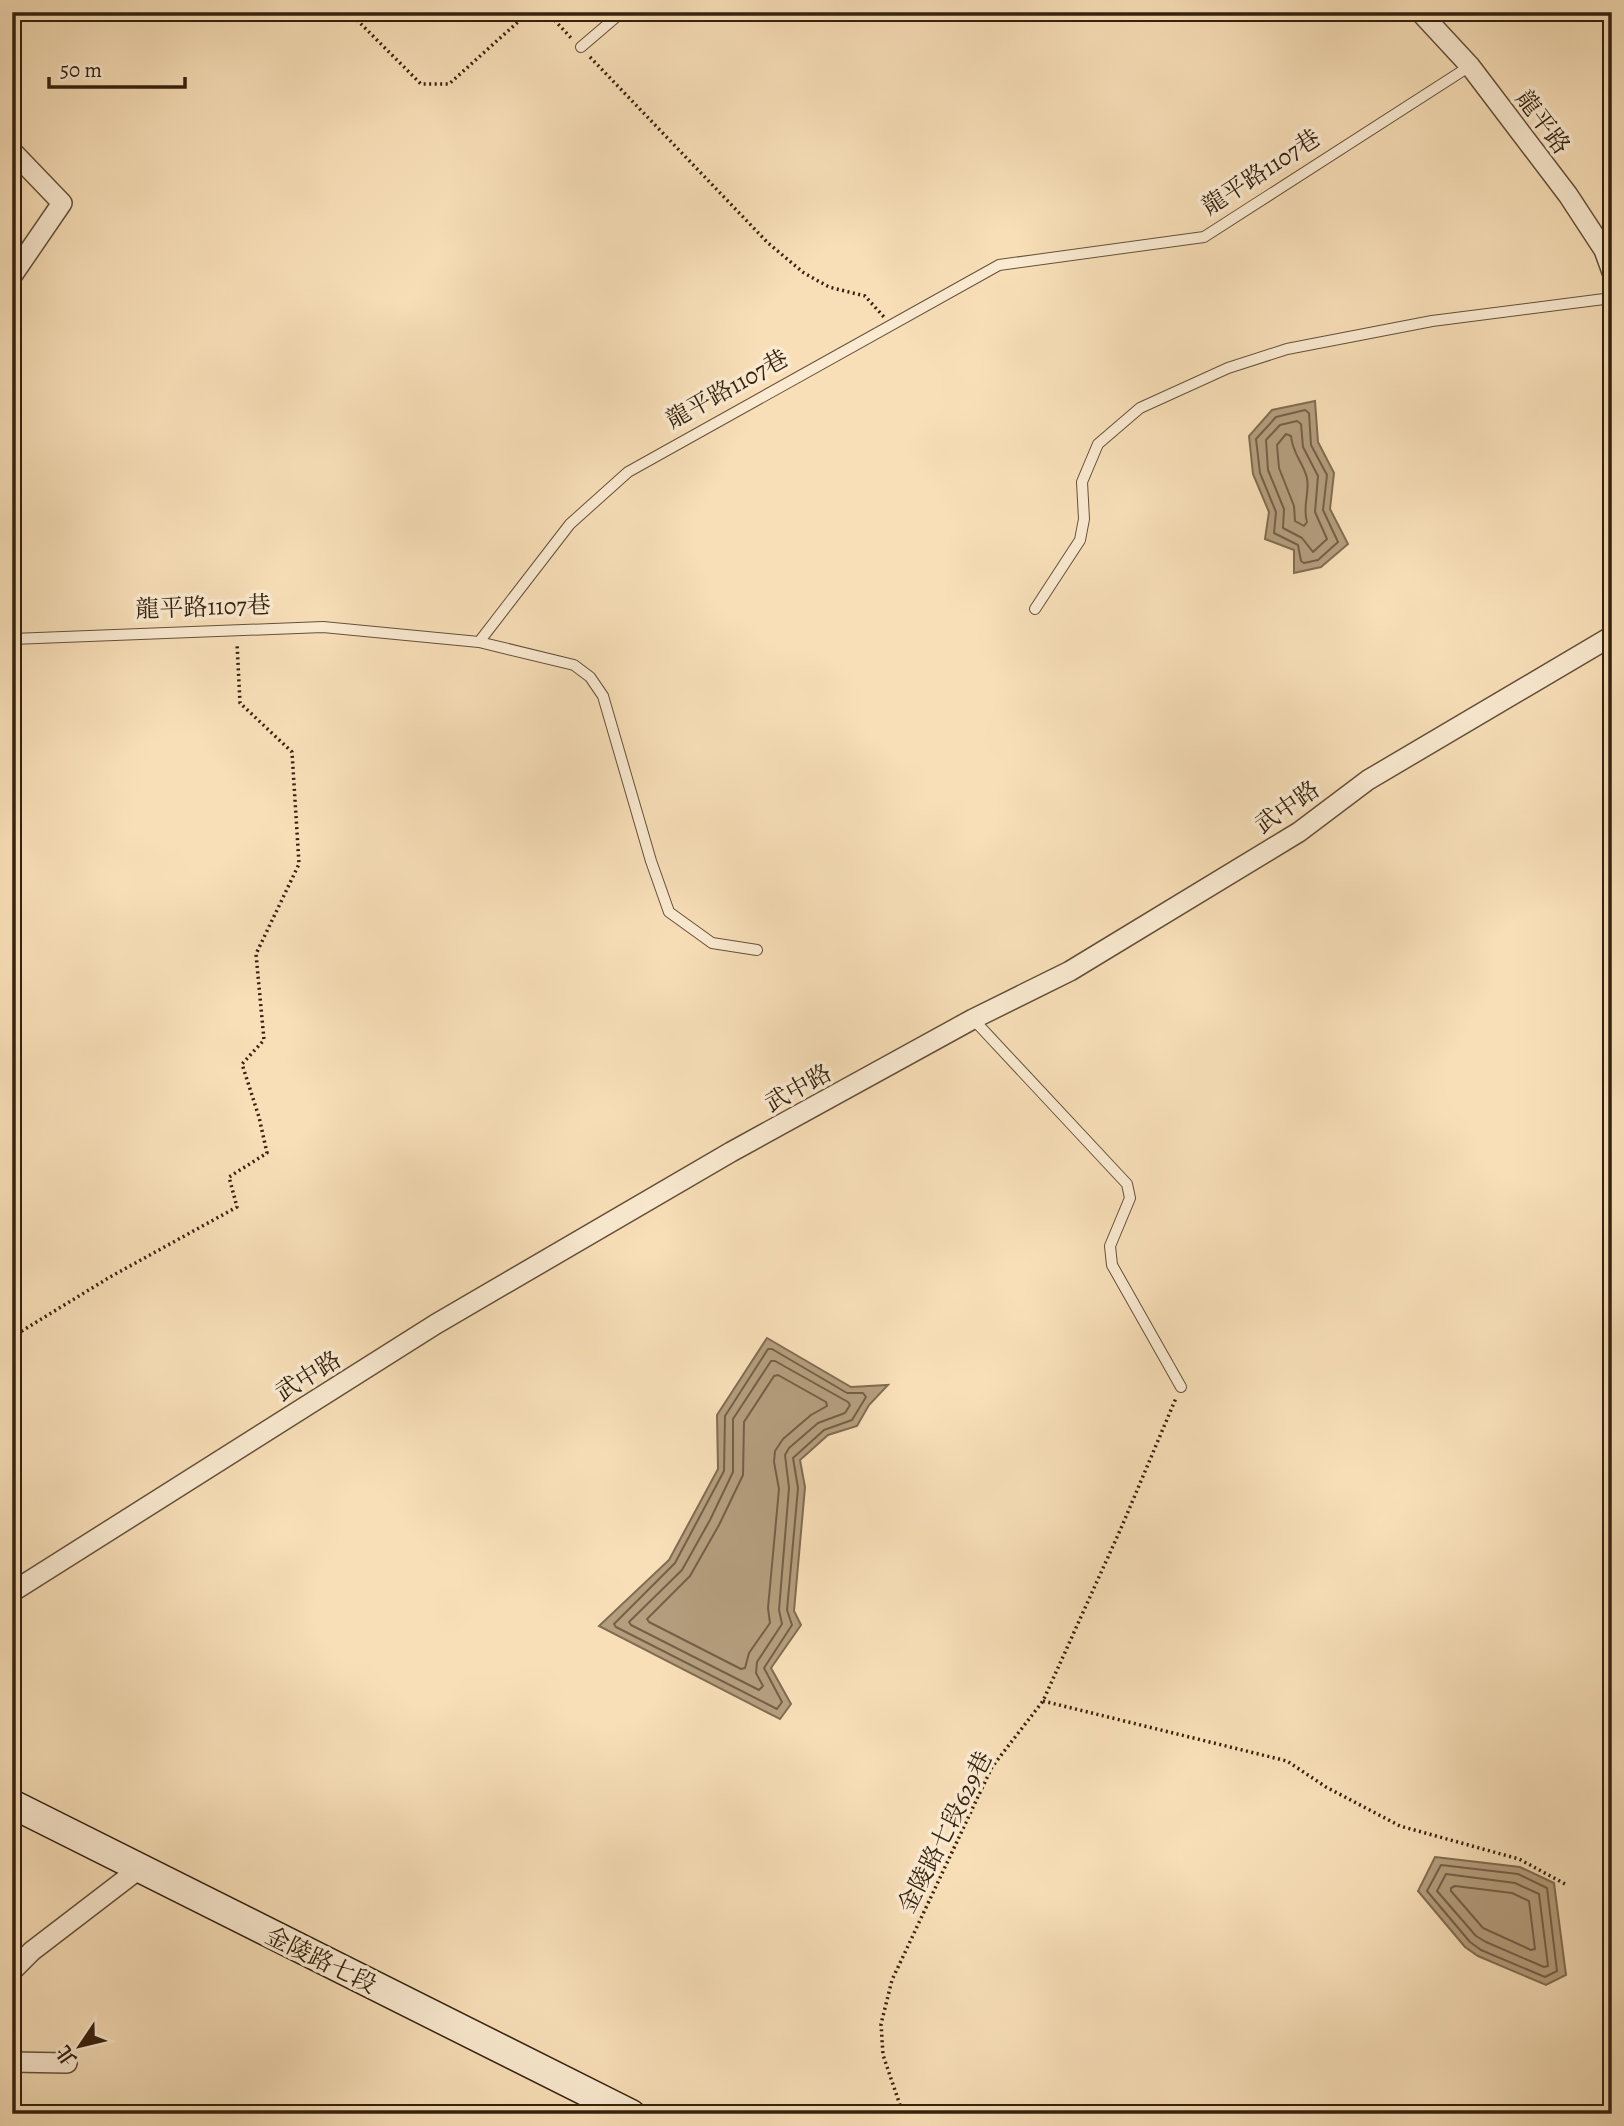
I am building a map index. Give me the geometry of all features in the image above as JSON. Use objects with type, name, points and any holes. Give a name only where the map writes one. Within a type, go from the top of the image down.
[{"type":"street","name":"龍平路","points":[[1420,12],[1471,66],[1568,195],[1604,250],[1612,272]]},
{"type":"street","points":[[12,151],[62,202],[12,276]]},
{"type":"street","name":"武中路","points":[[12,1592],[448,1317],[731,1152],[973,1019],[1070,971],[1299,832],[1368,780],[1612,636]]},
{"type":"street","name":"金陵路七段","points":[[12,1804],[631,2114]]},
{"type":"street","points":[[12,1971],[32,1951],[139,1869]]},
{"type":"street","points":[[12,2062],[67,2063]]},
{"type":"lane","points":[[581,47],[622,12]]},
{"type":"lane","name":"龍平路1107巷","points":[[12,639],[323,627],[479,642],[570,524],[628,472],[999,265],[1204,237],[1471,66]]},
{"type":"lane","points":[[1035,610],[1080,540],[1084,519],[1082,482],[1098,444],[1140,408],[1228,368],[1287,349],[1432,321],[1612,299]]},
{"type":"lane","points":[[479,642],[574,665],[590,677],[603,696],[651,861],[669,912],[712,943],[757,950]]},
{"type":"lane","points":[[973,1019],[1127,1184],[1130,1198],[1110,1247],[1112,1265],[1181,1387]]},
{"type":"path","points":[[349,12],[421,84],[449,84],[529,12]]},
{"type":"path","points":[[547,12],[768,243],[804,273],[829,287],[865,296],[892,325]]},
{"type":"path","points":[[12,1337],[110,1277],[237,1207],[229,1177],[267,1153],[242,1064],[264,1041],[256,954],[299,864],[292,752],[240,703],[237,630]]},
{"type":"path","name":"金陵路七段629巷","points":[[907,2114],[900,2105],[883,2055],[881,2024],[892,1980],[992,1767],[1043,1701],[1122,1527],[1181,1387]]},
{"type":"path","points":[[1043,1701],[1287,1761],[1326,1787],[1400,1826],[1519,1859],[1567,1885]]},
{"type":"water","points":[[1315,401],[1318,442],[1334,473],[1330,509],[1348,544],[1321,567],[1294,573],[1294,550],[1265,539],[1269,512],[1253,474],[1249,436],[1272,410]]},
{"type":"water","points":[[767,1338],[851,1387],[888,1385],[869,1405],[857,1426],[828,1435],[800,1460],[805,1487],[794,1611],[801,1625],[771,1668],[791,1704],[780,1719],[599,1626],[669,1560],[718,1469],[717,1415]]},
{"type":"water","points":[[1435,1857],[1520,1867],[1554,1883],[1566,1975],[1546,1985],[1478,1956],[1465,1947],[1418,1891]]}]
